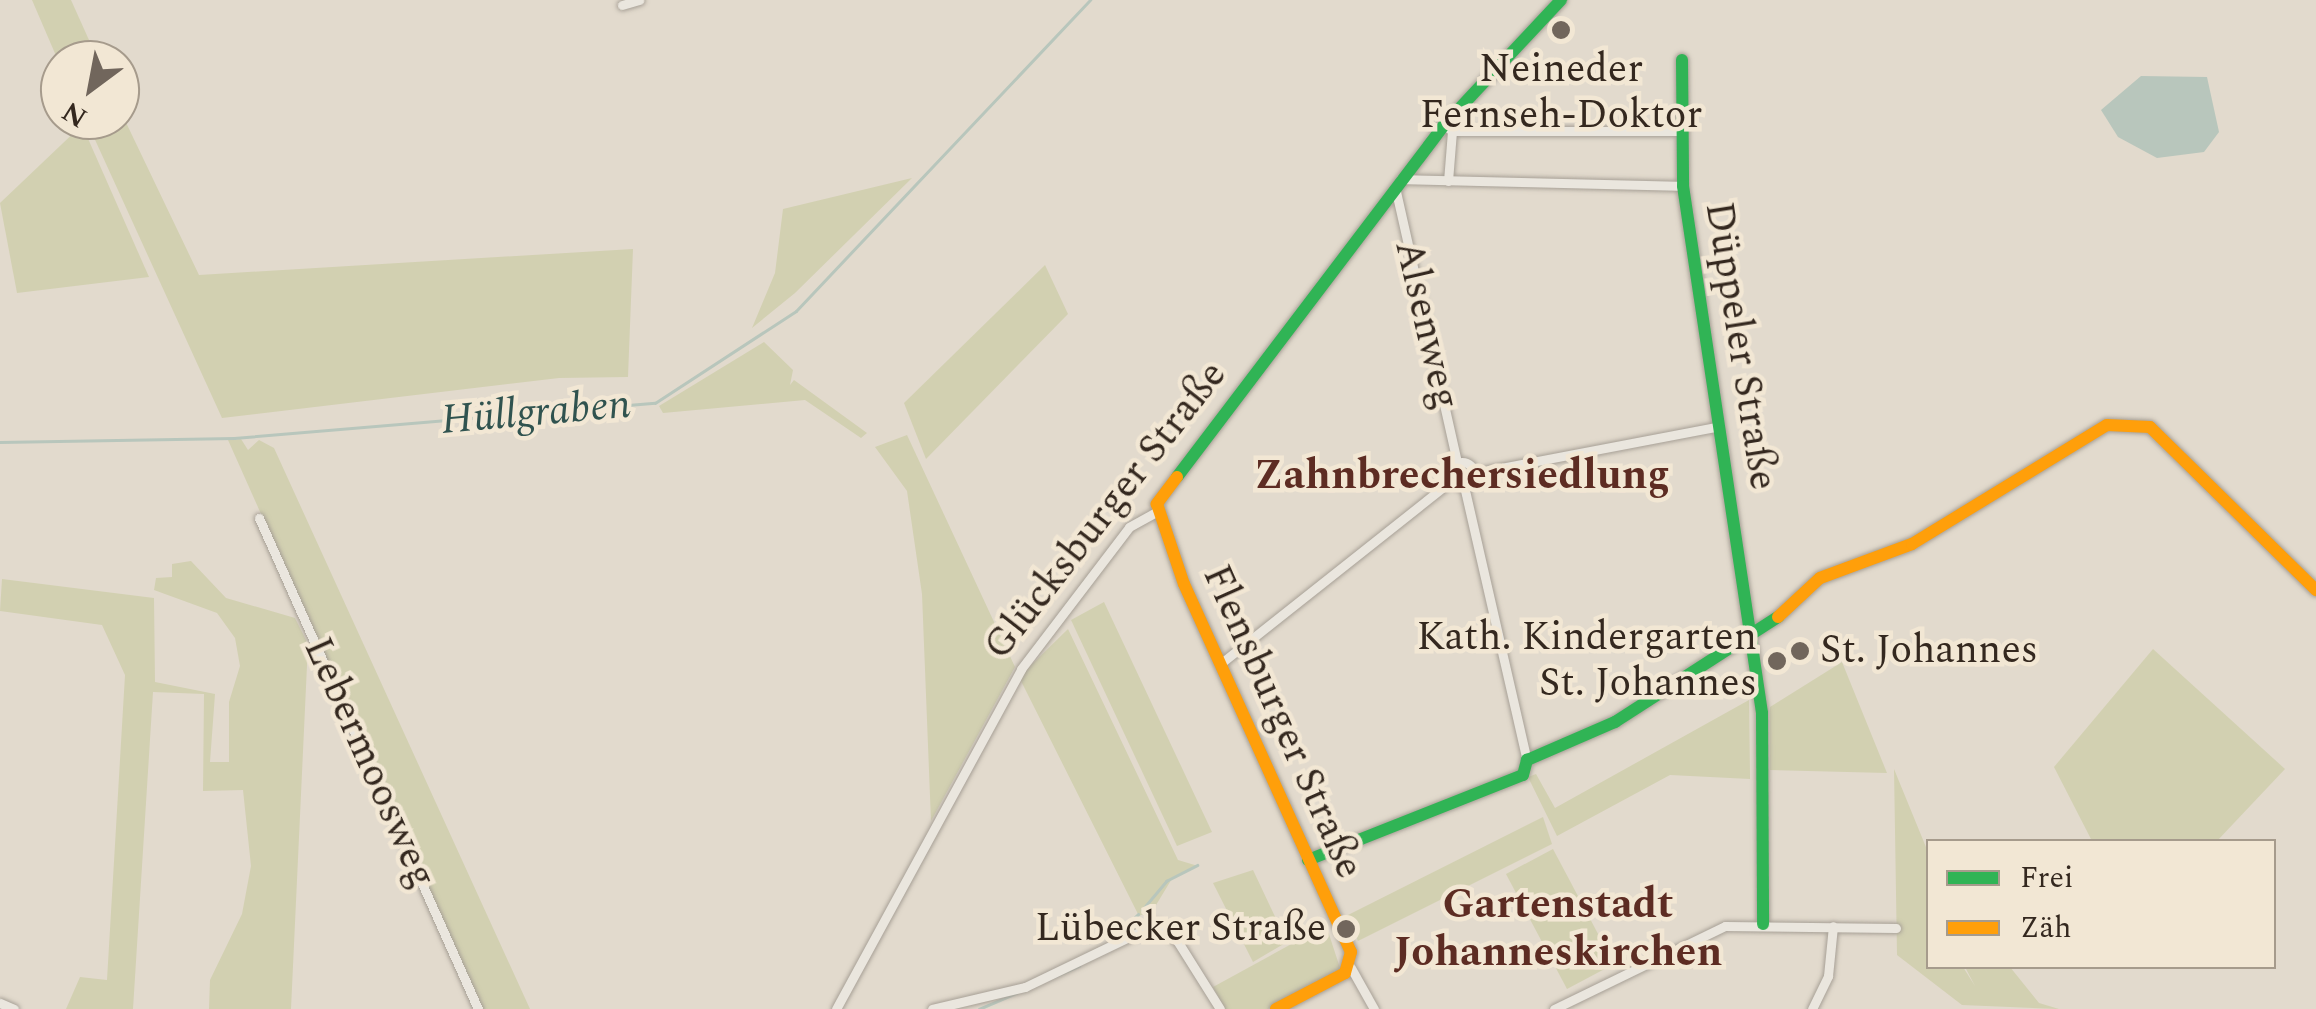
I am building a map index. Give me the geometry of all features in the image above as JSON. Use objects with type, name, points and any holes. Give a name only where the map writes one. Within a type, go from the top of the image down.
[{"type":"street","points":[[622,4],[639,0]]},
{"type":"street","name":"Glücksburger Straße","points":[[836,1009],[1021,669],[1129,527],[1156,512],[1166,485],[1398,183],[1561,0]]},
{"type":"street","name":"Düppeler Straße","points":[[1682,60],[1678,130],[1683,186],[1762,713],[1763,924]]},
{"type":"street","points":[[1448,181],[1448,128],[1678,130]]},
{"type":"street","points":[[1398,183],[1683,186]]},
{"type":"street","name":"Alsenweg","points":[[1398,183],[1456,462],[1451,481]]},
{"type":"street","points":[[1527,760],[1615,722],[1701,661],[1752,640],[1820,578],[1912,544],[2076,437],[2123,422],[2158,434],[2316,590]]},
{"type":"street","points":[[1464,486],[1474,473],[1720,426]]},
{"type":"street","name":"Alsenweg","points":[[1456,462],[1474,473]]},
{"type":"street","points":[[1220,664],[1451,481],[1464,486]]},
{"type":"street","points":[[1308,860],[1472,792],[1492,791],[1523,775],[1527,760],[1464,486]]},
{"type":"street","name":"Flensburger Straße","points":[[1156,512],[1351,968],[1374,1009]]},
{"type":"street","name":"Lebermoosweg","points":[[259,518],[478,1009]]},
{"type":"street","points":[[932,1009],[1024,987],[1156,924],[1178,942],[1220,1009]]},
{"type":"street","points":[[1554,1009],[1709,930],[1763,924],[1896,928]]},
{"type":"street","points":[[1812,1009],[1828,976],[1832,926]]},
{"type":"street","points":[[1276,1009],[1351,968]]},
{"type":"street","points":[[0,1004],[14,1009]]},
{"type":"shaded area","points":[[32,0],[71,0],[89,40],[49,40]]},
{"type":"shaded area","points":[[2141,76],[2207,77],[2219,132],[2204,152],[2157,158],[2118,137],[2101,110]]},
{"type":"shaded area","points":[[66,140],[89,140],[149,277],[17,293],[0,203]]},
{"type":"shaded area","points":[[95,140],[134,140],[199,275],[633,249],[628,377],[559,378],[222,418]]},
{"type":"shaded area","points":[[912,178],[795,293],[752,328],[775,273],[783,209]]},
{"type":"shaded area","points":[[1045,265],[1068,314],[926,459],[904,403]]},
{"type":"shaded area","points":[[764,342],[793,370],[790,385],[794,380],[867,433],[861,438],[805,400],[663,413],[659,406]]},
{"type":"shaded area","points":[[907,435],[1015,667],[931,821],[922,594],[907,491],[875,447]]},
{"type":"shaded area","points":[[241,439],[248,450],[259,440],[274,448],[530,1009],[482,1009],[228,440]]},
{"type":"shaded area","points":[[191,561],[226,598],[295,618],[308,644],[291,1009],[209,1009],[210,980],[242,914],[251,866],[243,790],[203,791],[204,694],[153,692],[133,1009],[66,1009],[80,977],[107,980],[125,675],[102,625],[0,611],[2,579],[154,598],[155,682],[215,694],[210,762],[229,762],[229,702],[240,666],[235,638],[217,613],[154,590],[156,578],[172,577],[172,564]]},
{"type":"shaded area","points":[[1104,602],[1212,832],[1177,846],[1071,620]]},
{"type":"shaded area","points":[[1068,629],[1178,860],[1198,866],[1173,877],[1153,910],[1139,916],[1019,677]]},
{"type":"shaded area","points":[[2153,649],[2285,769],[2219,839],[2091,839],[2054,767]]},
{"type":"shaded area","points":[[1842,662],[1887,773],[1770,770],[1770,707]]},
{"type":"shaded area","points":[[1749,700],[1750,779],[1670,775],[1557,836],[1528,777],[1536,774],[1555,808]]},
{"type":"shaded area","points":[[1894,769],[1926,847],[1926,969],[1964,969],[1975,986],[1966,969],[2012,969],[2039,1003],[2059,1009],[1962,1005],[1897,955]]},
{"type":"shaded area","points":[[1543,817],[1552,844],[1358,941],[1346,916]]},
{"type":"shaded area","points":[[1553,849],[1614,964],[1567,989],[1506,874]]},
{"type":"shaded area","points":[[1253,870],[1287,942],[1253,962],[1213,883]]},
{"type":"shaded area","points":[[1326,925],[1341,971],[1268,1009],[1225,1009],[1213,987]]},
{"type":"waterway","name":"Hüllgraben","points":[[0,442],[234,438],[655,403],[796,311],[1090,0]]},
{"type":"waterway","points":[[1142,910],[1166,881],[1197,865]]},
{"type":"waterway","points":[[1119,932],[1138,914]]},
{"type":"waterway","points":[[979,1009],[1079,966]]},
{"type":"traffic: fast","points":[[1177,477],[1444,125],[1561,0]]},
{"type":"traffic: fast","points":[[1682,60],[1683,186],[1762,713],[1763,924]]},
{"type":"traffic: fast","points":[[1308,860],[1523,775],[1527,760],[1615,722],[1778,617]]},
{"type":"traffic: slow","points":[[1778,617],[1820,578],[1912,544],[2107,425],[2150,427],[2316,590]]},
{"type":"traffic: slow","points":[[1177,477],[1157,504],[1184,584],[1351,952],[1345,973],[1276,1009]]},
{"type":"place","name":"Neineder Fernseh-Doktor","points":[[1561,30]]},
{"type":"place","name":"St. Johannes","points":[[1800,651]]},
{"type":"place","name":"Kath. Kindergarten St. Johannes","points":[[1777,661]]},
{"type":"place","name":"Lübecker Straße","points":[[1346,929]]},
{"type":"district","name":"Zahnbrechersiedlung","points":[[1462,476]]},
{"type":"district","name":"Gartenstadt Johanneskirchen","points":[[1558,929]]}]
